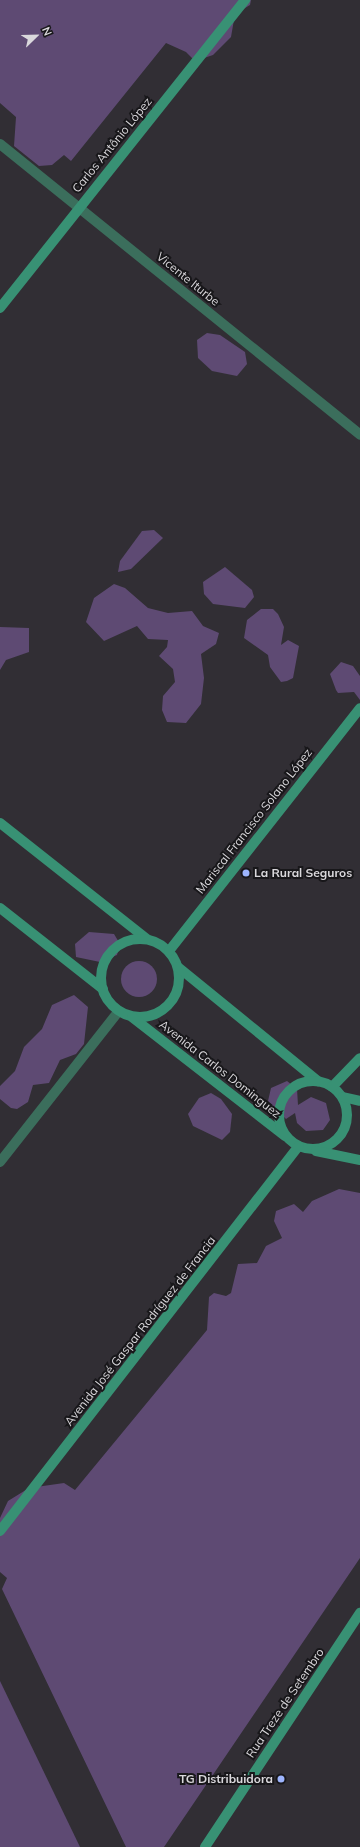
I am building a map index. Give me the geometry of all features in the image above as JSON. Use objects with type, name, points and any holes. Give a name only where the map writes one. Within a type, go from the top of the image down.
[{"type":"main road","name":"Carlos Antônio López","points":[[0,308],[78,207],[245,0]]},
{"type":"main road","name":"Mariscal Francisco Solano López","points":[[169,951],[360,708]]},
{"type":"main road","points":[[0,823],[147,939],[169,951],[178,967],[180,979],[172,1002],[152,1016],[130,1016],[119,1011],[103,989],[0,908]]},
{"type":"main road","points":[[103,989],[103,966],[115,948],[125,942],[147,939]]},
{"type":"main road","points":[[178,967],[318,1081],[332,1087],[343,1098],[347,1118],[339,1138],[322,1148],[299,1146]]},
{"type":"main road","name":"Avenida Carlos Dominguez","points":[[130,1016],[299,1146]]},
{"type":"main road","points":[[332,1087],[360,1058]]},
{"type":"main road","points":[[318,1081],[297,1085],[282,1100],[279,1120],[299,1146],[360,1160]]},
{"type":"main road","points":[[343,1098],[360,1101]]},
{"type":"main road","name":"Avenida José Gaspar Rodríguez de Francia","points":[[0,1531],[299,1146]]},
{"type":"main road","name":"Rua Treze de Setembro","points":[[205,1847],[360,1613]]},
{"type":"street","name":"Vicente Iturbe","points":[[0,144],[360,435]]},
{"type":"street","points":[[0,1162],[119,1011]]},
{"type":"shaded area","points":[[0,0],[251,0],[250,5],[235,14],[231,37],[213,55],[195,61],[186,52],[166,43],[71,161],[64,155],[52,165],[39,166],[14,146],[16,117],[0,103]]},
{"type":"shaded area","points":[[207,333],[220,335],[245,352],[247,364],[237,376],[212,371],[198,358],[197,340]]},
{"type":"shaded area","points":[[154,530],[163,538],[131,569],[118,572],[120,561],[142,531]]},
{"type":"shaded area","points":[[225,567],[252,590],[254,597],[245,608],[213,604],[204,594],[203,582]]},
{"type":"shaded area","points":[[114,584],[125,588],[148,608],[168,613],[192,611],[203,626],[219,633],[216,644],[201,654],[204,678],[201,704],[186,723],[167,722],[162,710],[163,696],[175,682],[173,669],[159,656],[167,647],[168,640],[148,639],[137,626],[104,641],[86,622],[94,598]]},
{"type":"shaded area","points":[[261,609],[273,609],[278,614],[284,627],[281,645],[288,640],[299,646],[293,678],[287,681],[281,682],[270,667],[268,655],[244,638],[247,620]]},
{"type":"shaded area","points":[[0,627],[29,628],[29,652],[6,660],[0,670]]},
{"type":"shaded area","points":[[341,662],[353,666],[360,676],[360,700],[354,692],[338,693],[336,690],[330,674]]},
{"type":"shaded area","points":[[89,932],[114,934],[120,944],[117,955],[100,962],[76,957],[75,944]]},
{"type":"shaded area","points":[[139,961],[149,964],[154,969],[157,979],[154,989],[149,994],[139,997],[129,994],[124,989],[121,979],[124,969],[129,964]]},
{"type":"shaded area","points":[[74,995],[88,1007],[84,1044],[76,1054],[60,1060],[49,1083],[33,1085],[28,1102],[17,1109],[11,1108],[0,1099],[0,1086],[15,1071],[24,1047],[42,1029],[52,1005]]},
{"type":"shaded area","points":[[287,1081],[297,1089],[298,1105],[311,1097],[326,1103],[330,1120],[323,1130],[306,1131],[297,1123],[295,1113],[286,1119],[268,1101],[271,1088]]},
{"type":"shaded area","points":[[211,1093],[221,1099],[232,1114],[230,1132],[222,1140],[193,1126],[188,1114],[199,1098]]},
{"type":"shaded area","points":[[339,1189],[360,1193],[360,1558],[164,1847],[126,1847],[2,1589],[7,1578],[0,1572],[0,1518],[8,1501],[29,1488],[64,1483],[75,1490],[207,1330],[209,1297],[214,1293],[226,1296],[231,1293],[238,1264],[257,1263],[266,1246],[282,1238],[274,1221],[276,1211],[294,1204],[303,1212],[312,1201]]},
{"type":"shaded area","points":[[0,1681],[80,1847],[0,1847]]},
{"type":"place","name":"La Rural Seguros","points":[[246,873]]},
{"type":"place","name":"TG Distribuidora","points":[[281,1779]]}]
